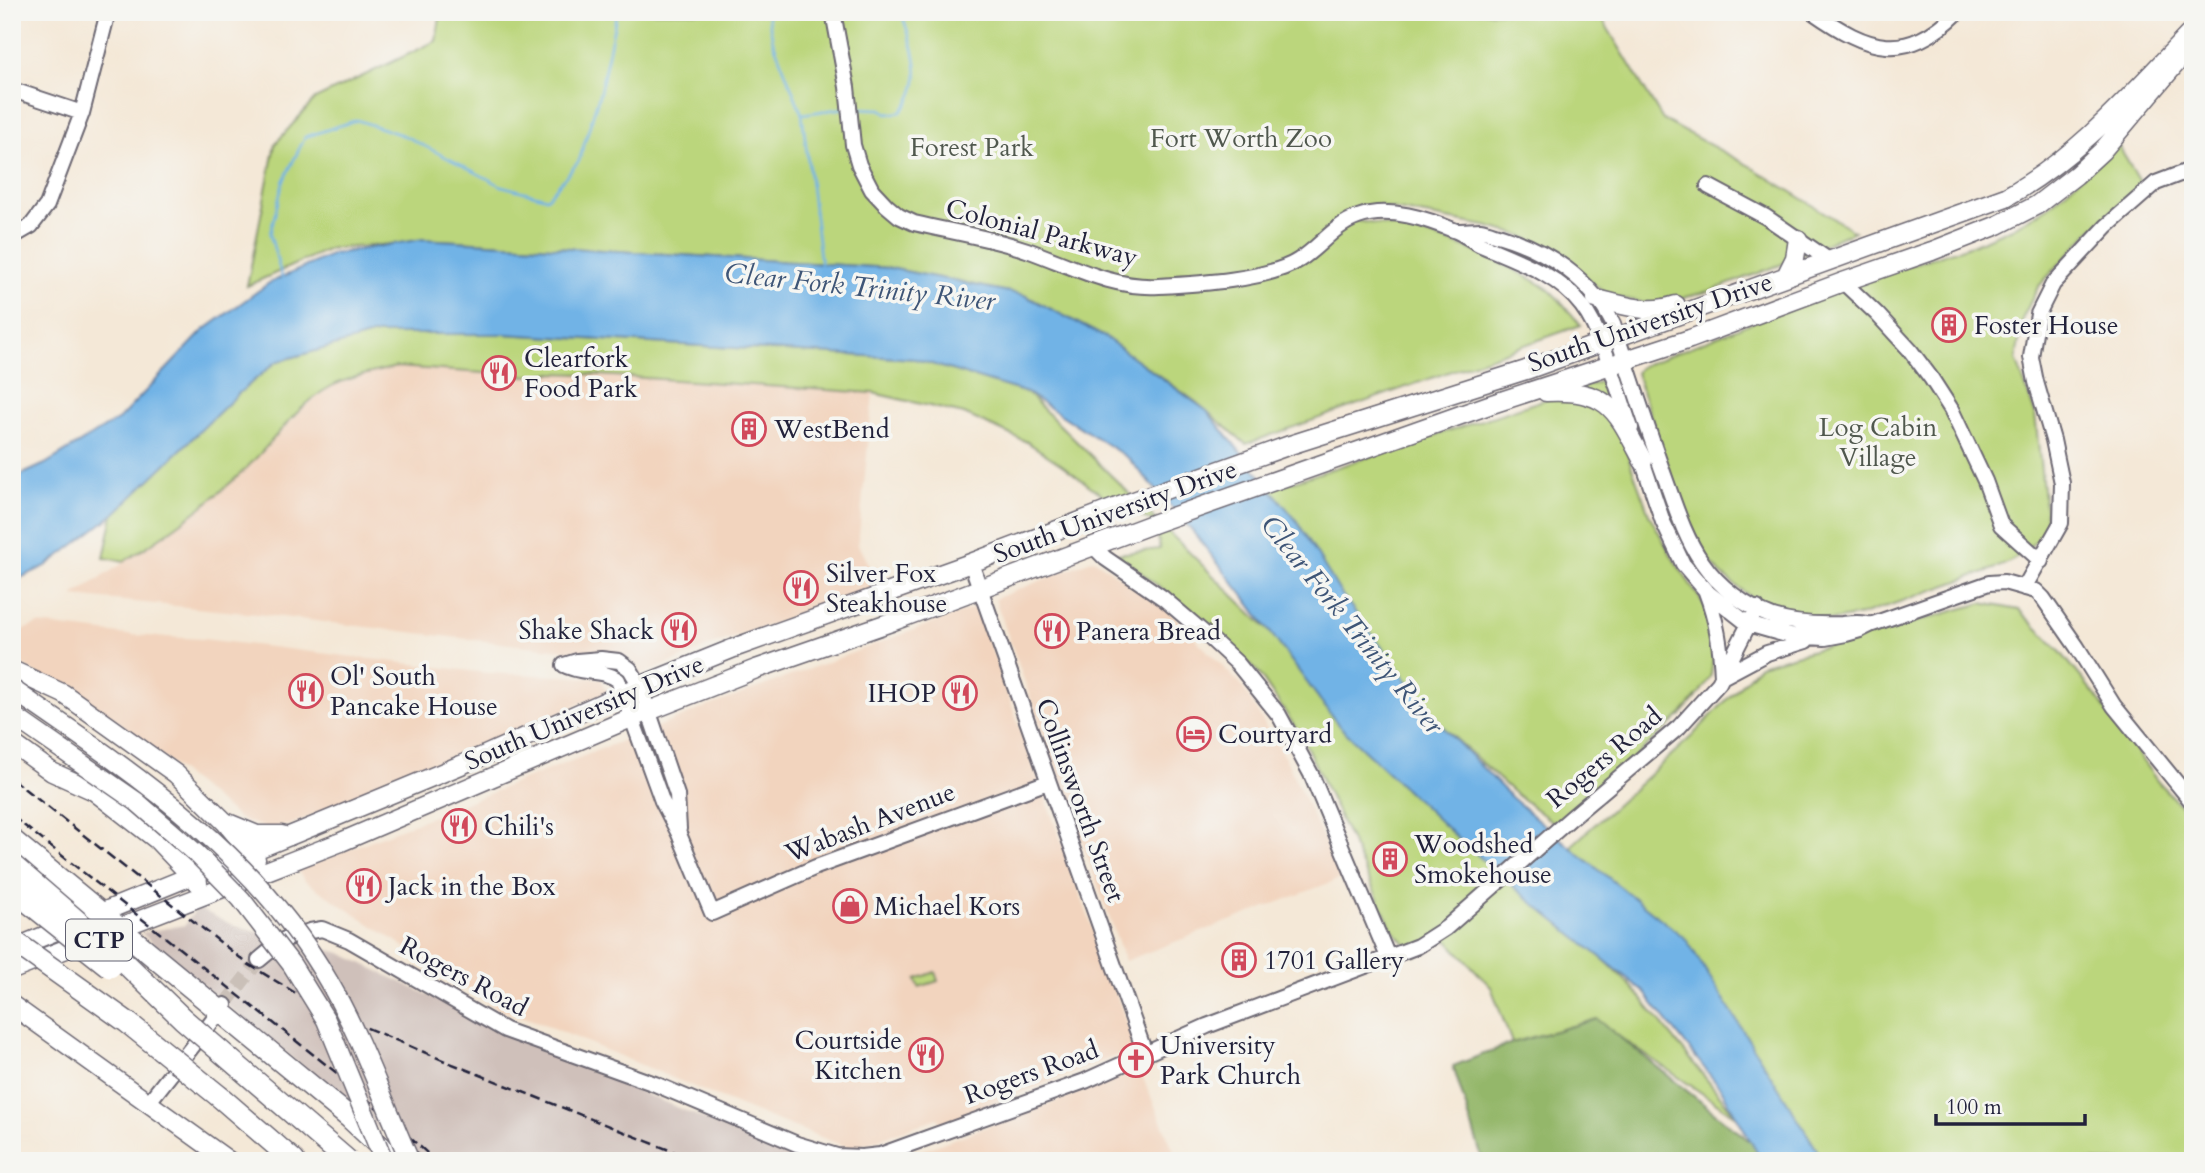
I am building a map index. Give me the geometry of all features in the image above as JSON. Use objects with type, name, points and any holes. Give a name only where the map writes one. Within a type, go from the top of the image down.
[{"type":"highway","points":[[12,840],[118,929],[223,1007],[396,1161]]},
{"type":"highway","name":"CTP","points":[[12,865],[120,958],[183,1019],[348,1161]]},
{"type":"highway","points":[[12,889],[112,970],[183,1019]]},
{"type":"highway","points":[[12,925],[127,1022]]},
{"type":"highway","name":"CTP","points":[[12,940],[127,1022],[233,1107],[294,1161]]},
{"type":"main road","name":"South University Drive","points":[[12,949],[309,828],[739,646],[971,564],[1290,445],[1525,370],[1996,200],[2035,180],[2077,147],[2105,122],[2193,30]]},
{"type":"main road","name":"South University Drive","points":[[12,970],[264,872],[631,718],[756,669],[1297,472],[1690,339],[1998,225],[2038,205],[2076,175],[2102,151],[2178,61],[2193,48]]},
{"type":"main road","points":[[1786,276],[1795,258],[1798,239]]},
{"type":"main road","points":[[1596,299],[1655,310],[1714,292],[1758,286]]},
{"type":"main road","points":[[1525,393],[1570,391],[1586,393],[1598,399],[1620,417],[1643,461]]},
{"type":"main road","points":[[1092,545],[1087,534],[1096,521],[1126,504]]},
{"type":"main road","points":[[12,670],[64,694],[176,774],[225,822],[264,872]]},
{"type":"main road","points":[[12,689],[128,769],[201,827],[285,915],[329,980],[354,1027],[410,1161]]},
{"type":"main road","points":[[12,715],[136,802],[197,854],[241,899],[292,965],[326,1020],[384,1161]]},
{"type":"main road","points":[[12,743],[52,772],[94,791],[157,840],[206,893]]},
{"type":"main road","points":[[394,819],[391,812],[398,803],[453,776],[464,763]]},
{"type":"main road","points":[[301,857],[305,847],[373,815],[380,808],[385,796]]},
{"type":"main road","points":[[225,822],[257,835],[277,836],[309,828]]},
{"type":"main road","points":[[12,1005],[229,1161]]},
{"type":"street","points":[[12,237],[31,226],[47,205],[82,113],[108,12]]},
{"type":"street","name":"Colonial Parkway","points":[[833,12],[847,87],[853,145],[859,165],[872,190],[899,216],[914,223],[1028,251],[1117,282],[1156,286],[1276,271],[1299,261],[1346,222],[1374,213],[1387,213],[1458,231],[1476,243],[1535,268],[1563,286],[1609,339]]},
{"type":"street","points":[[1813,12],[1857,39],[1883,47],[1897,47],[1929,36],[1958,12]]},
{"type":"street","points":[[12,92],[82,113]]},
{"type":"street","points":[[2024,588],[2041,561],[2063,514],[2062,483],[2031,357],[2038,314],[2053,284],[2107,226],[2156,183],[2193,169]]},
{"type":"street","points":[[1708,186],[1766,218],[1830,261]]},
{"type":"street","name":"Colonial Parkway","points":[[1458,231],[1480,230],[1519,241],[1557,260],[1608,313],[1609,339],[1643,461],[1672,544],[1683,564],[1706,592],[1748,625]]},
{"type":"street","points":[[1843,282],[1910,350],[1931,378],[1951,410],[1985,481],[2001,525],[2041,561]]},
{"type":"street","name":"Colonial Parkway","points":[[1617,363],[1690,541],[1703,564],[1721,584],[1744,602],[1773,617],[1793,621],[1842,624],[1857,622],[1870,625]]},
{"type":"street","points":[[1092,545],[1105,558],[1163,598],[1210,638],[1237,663],[1279,715],[1311,774],[1388,957]]},
{"type":"street","name":"Collinsworth Street","points":[[971,564],[1145,1053]]},
{"type":"street","points":[[1748,625],[1790,636],[1846,634],[1989,583],[2004,582],[2036,591],[2075,644],[2114,706],[2193,803]]},
{"type":"street","points":[[1706,592],[1716,618],[1721,642],[1722,677],[1768,653],[1818,637]]},
{"type":"street","name":"Rogers Road","points":[[259,960],[283,940],[321,929],[349,940],[505,1030],[655,1084],[797,1144],[837,1156],[880,1155],[1085,1081],[1207,1026],[1418,946],[1446,928],[1477,902],[1679,727],[1722,677],[1757,608]]},
{"type":"street","points":[[577,661],[620,661],[630,669],[640,686],[677,795],[679,834],[662,801],[618,680],[600,673],[575,671],[564,665],[577,661]]},
{"type":"street","name":"Wabash Avenue","points":[[679,834],[712,913],[816,867],[1048,782]]},
{"type":"street","points":[[148,1103],[223,1007]]},
{"type":"shaded area","points":[[397,367],[527,376],[549,373],[583,374],[873,393],[858,545],[880,587],[715,644],[640,676],[629,658],[257,614],[73,596],[170,532],[211,499],[239,476],[303,409],[330,387]]},
{"type":"shaded area","points":[[1094,559],[1167,610],[1241,685],[1287,762],[1342,878],[1125,961],[995,599]]},
{"type":"shaded area","points":[[976,607],[1136,1048],[941,1124],[937,1118],[852,1149],[742,1107],[541,1023],[497,1008],[305,881],[297,870],[704,708]]},
{"type":"shaded area","points":[[38,624],[128,635],[203,639],[487,673],[601,678],[607,692],[289,825],[267,828],[241,820],[118,721],[12,659],[12,634]]},
{"type":"shaded area","points":[[197,908],[235,926],[341,953],[550,1054],[712,1122],[814,1161],[420,1161],[260,1033],[141,933],[185,925]]},
{"type":"shaded area","points":[[1140,1071],[1176,1156],[1162,1161],[893,1161]]},
{"type":"green space","name":"Forest Park","points":[[441,12],[1598,12],[1663,120],[1750,166],[1854,231],[1780,265],[1713,290],[1657,305],[1610,296],[1533,241],[1516,234],[1376,206],[1356,211],[1342,219],[1389,226],[1434,237],[1499,262],[1548,289],[1581,325],[1246,444],[1196,402],[1105,337],[1024,295],[890,268],[443,240],[329,249],[247,286],[275,144],[315,99],[436,41]]},
{"type":"green space","name":"Log Cabin Village","points":[[2117,144],[2142,185],[2092,229],[2038,287],[2023,317],[2016,359],[2035,414],[2047,527],[2025,552],[1996,568],[1862,615],[1833,620],[1805,619],[1761,605],[1721,574],[1700,549],[1676,492],[1636,373],[1640,367],[1836,289],[1972,245],[2012,228],[2048,207]]},
{"type":"green space","points":[[376,334],[503,334],[916,359],[1027,393],[1633,988],[1737,1117],[1597,1019],[1512,1043],[1491,987],[1446,939],[1416,956],[1392,929],[1302,737],[1257,671],[1208,625],[1117,554],[1160,549],[1155,523],[1110,501],[1027,442],[964,414],[873,393],[583,374],[549,373],[527,376],[397,367],[362,375],[317,395],[248,466],[196,511],[125,561],[104,558],[113,515],[238,394],[276,362]]},
{"type":"green space","points":[[1605,380],[1649,514],[1674,560],[1705,606],[1715,645],[1711,675],[1680,716],[1554,823],[1512,791],[1440,724],[1337,595],[1270,489]]},
{"type":"green space","points":[[1982,603],[2019,610],[2058,649],[2093,692],[2158,782],[2193,819],[2193,1161],[1824,1161],[1570,847],[1690,738],[1760,665]]},
{"type":"green space","points":[[935,972],[938,981],[919,987],[916,979]]},
{"type":"green space","points":[[1597,1019],[1775,1161],[1483,1161],[1453,1066],[1512,1043]]},
{"type":"water","name":"Clear Fork Trinity River","points":[[423,239],[890,268],[1024,295],[1105,337],[1207,411],[1297,521],[1340,592],[1440,724],[1510,796],[1686,939],[1824,1161],[1762,1161],[1721,1089],[1643,991],[1530,901],[1449,830],[1339,726],[1243,595],[1189,527],[1128,458],[1027,393],[915,359],[503,334],[376,334],[276,362],[238,394],[113,515],[46,566],[12,582],[12,479],[45,464],[119,419],[204,330],[269,283],[333,254]]},
{"type":"waterway","points":[[282,278],[270,234],[283,182],[305,137],[357,120],[405,136],[502,186],[547,198],[579,161],[600,92],[617,12]]},
{"type":"waterway","points":[[767,12],[773,41],[802,114]]},
{"type":"waterway","points":[[855,108],[881,109],[888,114],[901,112],[910,100],[915,88],[916,64],[901,12]]},
{"type":"waterway","name":"Clear Fork Trinity River","points":[[821,265],[802,114],[845,108]]},
{"type":"tunnel","points":[[225,1004],[259,960]]},
{"type":"railway","points":[[12,779],[248,964],[320,1008],[445,1061],[697,1161]]},
{"type":"railway","points":[[12,816],[348,1082],[436,1161]]},
{"type":"place","name":"Foster House","points":[[1949,325]]},
{"type":"place","name":"Clearfork Food Park","points":[[499,373]]},
{"type":"place","name":"WestBend","points":[[749,429]]},
{"type":"place","name":"Silver Fox Steakhouse","points":[[801,588]]},
{"type":"place","name":"Shake Shack","points":[[679,630]]},
{"type":"place","name":"Panera Bread","points":[[1052,631]]},
{"type":"place","name":"Ol' South Pancake House","points":[[306,691]]},
{"type":"place","name":"IHOP","points":[[960,693]]},
{"type":"place","name":"Courtyard","points":[[1194,734]]},
{"type":"place","name":"Chili's","points":[[459,826]]},
{"type":"place","name":"Woodshed Smokehouse","points":[[1390,859]]},
{"type":"place","name":"Jack in the Box","points":[[364,886]]},
{"type":"place","name":"Michael Kors","points":[[850,906]]},
{"type":"place","name":"1701 Gallery","points":[[1239,960]]},
{"type":"place","name":"Courtside Kitchen","points":[[926,1055]]},
{"type":"place","name":"University Park Church","points":[[1136,1060]]},
{"type":"park label","name":"Fort Worth Zoo","points":[[1241,138]]}]
